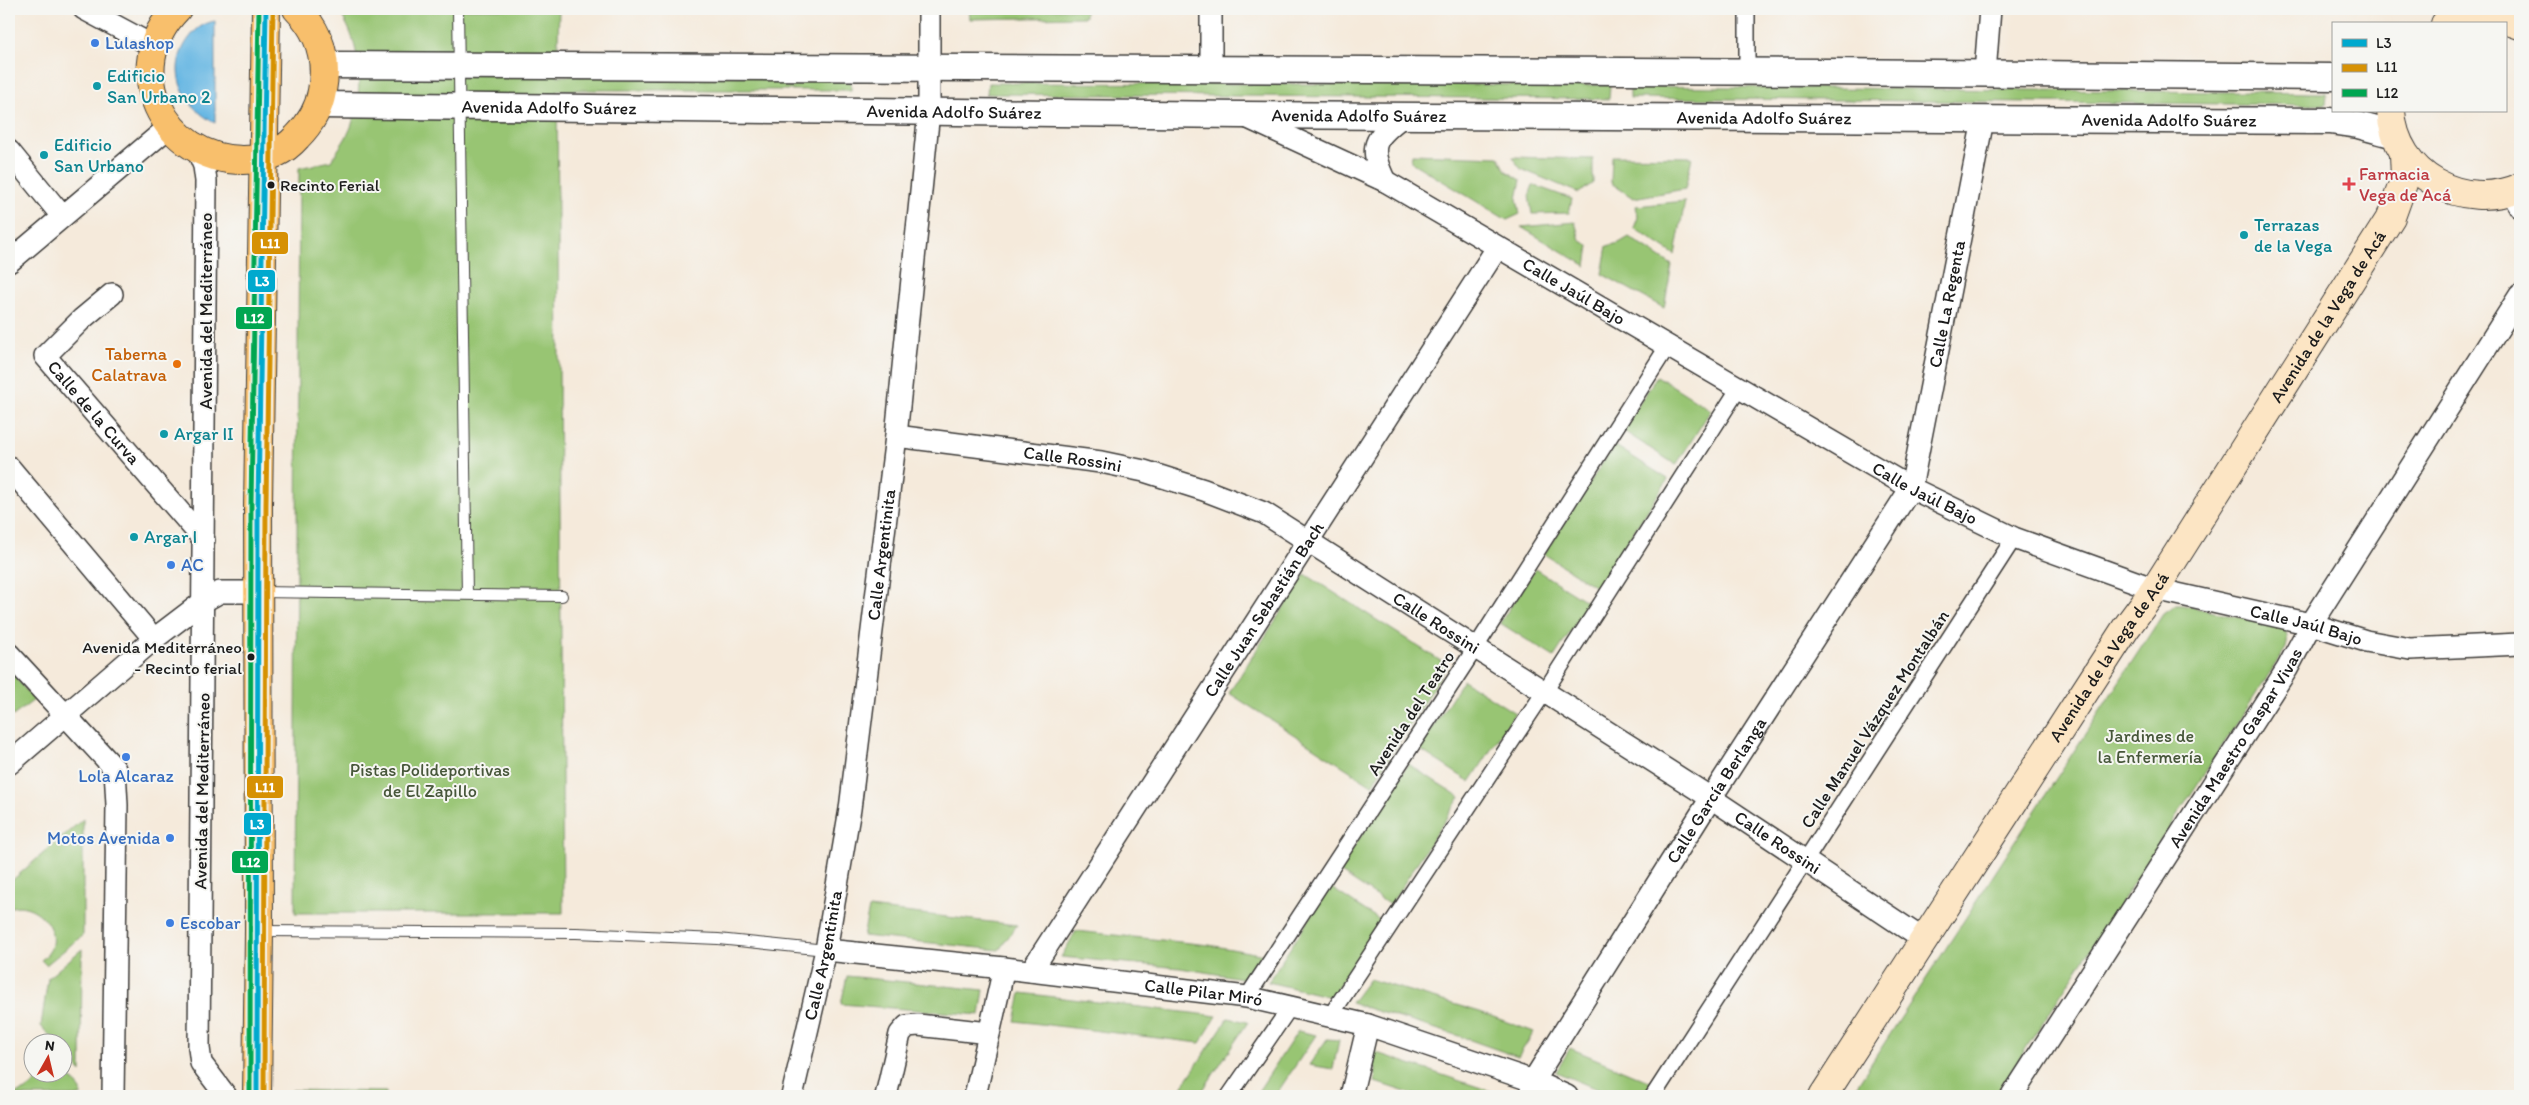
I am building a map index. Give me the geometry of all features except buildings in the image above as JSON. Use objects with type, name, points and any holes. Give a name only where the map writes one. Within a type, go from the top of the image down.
[{"type":"main road","points":[[178,9],[168,20],[155,47],[152,62],[152,90],[159,110],[183,141],[197,149],[226,160],[264,158],[277,153],[291,144],[307,128],[320,105],[325,79],[318,39],[308,20],[296,9]]},
{"type":"main road","points":[[257,1096],[259,931],[258,592],[266,9]]},
{"type":"main road","points":[[2513,9],[2520,25]]},
{"type":"main road","points":[[2449,18],[2489,16],[2520,25]]},
{"type":"main road","points":[[2397,133],[2425,176],[2452,191],[2481,196],[2517,195]]},
{"type":"main road","name":"Avenida de la Vega de Acá","points":[[1823,1096],[2154,589],[2392,216],[2404,178],[2397,133]]},
{"type":"main road","name":"Avenida de la Vega de Acá","points":[[2392,216],[2409,202],[2426,194],[2452,191]]},
{"type":"street","points":[[84,9],[155,47]]},
{"type":"street","name":"Calle Argentinita","points":[[792,1096],[826,950],[850,809],[896,436],[929,111],[929,9]]},
{"type":"street","points":[[1211,9],[1211,68]]},
{"type":"street","points":[[1746,9],[1747,71]]},
{"type":"street","points":[[1985,73],[1990,9]]},
{"type":"street","points":[[324,65],[1747,71],[2332,77]]},
{"type":"street","name":"Avenida Adolfo Suárez","points":[[320,105],[1241,115],[2330,121],[2358,124],[2397,133]]},
{"type":"street","name":"Calle Jaúl Bajo","points":[[1241,115],[1386,181],[1497,248],[1911,488],[2014,538],[2154,589],[2311,624],[2366,641],[2410,649],[2520,644]]},
{"type":"street","points":[[1386,181],[1376,163],[1375,146],[1382,132],[1403,116]]},
{"type":"street","name":"Calle La Regenta","points":[[1911,488],[1982,120]]},
{"type":"street","points":[[9,262],[170,126]]},
{"type":"street","name":"Avenida del Mediterráneo","points":[[197,149],[204,166],[206,181],[199,1048],[201,1063],[226,1096]]},
{"type":"street","points":[[9,151],[62,216]]},
{"type":"street","name":"Calle Juan Sebastián Bach","points":[[1031,971],[1497,248]]},
{"type":"street","name":"Calle de la Curva","points":[[112,294],[82,318],[44,356],[204,540]]},
{"type":"street","name":"Avenida Maestro Gaspar Vivas","points":[[2012,1096],[2287,669],[2311,624],[2520,295]]},
{"type":"street","name":"Avenida del Teatro","points":[[1247,997],[1476,647],[1667,347]]},
{"type":"street","points":[[1331,1015],[1545,691],[1739,388]]},
{"type":"street","name":"Calle Rossini","points":[[896,436],[1100,462],[1144,471],[1204,490],[1264,513],[1711,798],[1924,940]]},
{"type":"street","points":[[9,467],[154,639]]},
{"type":"street","name":"Calle García Berlanga","points":[[1531,1089],[1711,798],[1911,488]]},
{"type":"street","name":"Calle Manuel Vázquez Montalbán","points":[[1653,1096],[2014,538]]},
{"type":"street","points":[[9,764],[154,639],[204,601],[220,592],[258,592]]},
{"type":"street","points":[[9,654],[115,769],[117,805],[113,1096]]},
{"type":"street","name":"Calle Pilar Miró","points":[[826,950],[1031,971],[1247,997],[1368,1025],[1531,1089],[1568,1096]]},
{"type":"street","points":[[975,1096],[1004,968]]},
{"type":"street","points":[[1229,1096],[1291,1006]]},
{"type":"street","points":[[886,1096],[900,1034],[907,1026],[918,1025],[989,1033]]},
{"type":"street","points":[[1351,1096],[1368,1025]]},
{"type":"lane","points":[[458,9],[467,594]]},
{"type":"lane","points":[[258,592],[562,596]]},
{"type":"lane","points":[[259,931],[576,933],[718,939],[826,950]]},
{"type":"green space","name":"Pistas Polideportivas de El Zapillo","points":[[337,9],[559,9],[557,76],[851,75],[851,90],[557,90],[563,913],[295,913],[299,168],[331,161],[348,134],[356,110],[359,80],[358,64],[351,35]]},
{"type":"green space","points":[[969,9],[1085,9],[1085,17],[970,19]]},
{"type":"green space","points":[[988,83],[1610,85],[1609,99],[987,94]]},
{"type":"green space","points":[[1630,86],[2327,93],[2326,105],[1630,98]]},
{"type":"green space","points":[[1412,154],[1499,157],[1506,171],[1521,180],[1517,199],[1520,214],[1507,220],[1411,162]]},
{"type":"green space","points":[[1612,156],[1692,157],[1685,189],[1633,198],[1611,183]]},
{"type":"green space","points":[[1512,157],[1593,159],[1593,183],[1579,193],[1521,169]]},
{"type":"green space","points":[[1533,185],[1572,199],[1569,213],[1532,214],[1529,196]]},
{"type":"green space","points":[[1685,201],[1675,255],[1634,228],[1638,217],[1636,206]]},
{"type":"green space","points":[[1575,222],[1580,240],[1589,246],[1586,266],[1521,227]]},
{"type":"green space","points":[[1629,237],[1672,265],[1664,308],[1602,274],[1607,246],[1619,243]]},
{"type":"green space","points":[[1657,376],[1711,410],[1676,465],[1622,430]]},
{"type":"green space","points":[[1614,445],[1668,479],[1597,588],[1544,554]]},
{"type":"green space","points":[[1535,569],[1589,603],[1554,657],[1500,623]]},
{"type":"green space","points":[[1305,574],[1447,665],[1372,785],[1229,693]]},
{"type":"green space","name":"Jardines de la Enfermería","points":[[2176,605],[2281,627],[2287,636],[2286,648],[1995,1096],[1850,1096],[2163,614]]},
{"type":"green space","points":[[12,673],[34,700],[13,716],[9,712],[9,676]]},
{"type":"green space","points":[[1463,680],[1515,713],[1470,782],[1419,749]]},
{"type":"green space","points":[[1408,764],[1460,797],[1390,905],[1338,871]]},
{"type":"green space","points":[[83,819],[83,935],[46,965],[41,960],[49,952],[52,942],[47,922],[40,914],[30,909],[20,906],[9,908],[9,883]]},
{"type":"green space","points":[[1330,887],[1381,921],[1331,997],[1268,982]]},
{"type":"green space","points":[[869,908],[1017,925],[999,950],[863,936]]},
{"type":"green space","points":[[1076,931],[1209,945],[1265,955],[1247,979],[1180,968],[1061,957]]},
{"type":"green space","points":[[82,949],[81,1072],[72,1062],[72,1032],[46,1032],[41,1026],[48,978]]},
{"type":"green space","points":[[847,976],[984,990],[980,1015],[841,1004]]},
{"type":"green space","points":[[1369,979],[1480,1012],[1534,1032],[1518,1057],[1459,1036],[1351,1003]]},
{"type":"green space","points":[[1021,993],[1217,1016],[1200,1043],[1015,1021]]},
{"type":"green space","points":[[1228,1018],[1248,1022],[1199,1096],[1176,1096]]},
{"type":"green space","points":[[1298,1031],[1316,1035],[1275,1096],[1255,1096]]},
{"type":"green space","points":[[1327,1039],[1339,1040],[1333,1069],[1309,1065]]},
{"type":"green space","points":[[1570,1048],[1653,1083],[1645,1096],[1614,1096],[1556,1072]]},
{"type":"green space","points":[[1371,1051],[1505,1096],[1418,1096],[1375,1082],[1376,1068],[1367,1067]]},
{"type":"green space","points":[[72,1079],[81,1090],[81,1096],[9,1096],[9,1094],[24,1091],[35,1082],[72,1082]]},
{"type":"green space","points":[[292,1090],[386,1092],[386,1096],[292,1096]]},
{"type":"water","points":[[215,21],[215,123],[203,116],[186,97],[178,74],[183,49],[190,37],[201,26]]},
{"type":"transit line","name":"L12","points":[[250,1096],[251,505],[259,9]]},
{"type":"transit line","name":"L3","points":[[257,1096],[258,505],[266,9]]},
{"type":"transit line","name":"L11","points":[[264,1096],[266,505],[273,9]]},
{"type":"place","name":"Lulashop","points":[[95,43]]},
{"type":"place","name":"Edificio San Urbano 2","points":[[97,86]]},
{"type":"place","name":"Edificio San Urbano","points":[[44,155]]},
{"type":"place","name":"Farmacia Vega de Acá","points":[[2349,184]]},
{"type":"place","name":"Recinto Ferial","points":[[271,185]]},
{"type":"place","name":"Terrazas de la Vega","points":[[2244,235]]},
{"type":"place","name":"Taberna Calatrava","points":[[177,364]]},
{"type":"place","name":"Argar II","points":[[164,434]]},
{"type":"place","name":"Argar I","points":[[134,537]]},
{"type":"place","name":"AC","points":[[171,565]]},
{"type":"place","name":"Avenida Mediterráneo - Recinto ferial","points":[[251,657]]},
{"type":"place","name":"Lola Alcaraz","points":[[126,757]]},
{"type":"place","name":"Motos Avenida","points":[[170,838]]},
{"type":"place","name":"Escobar","points":[[170,923]]}]
